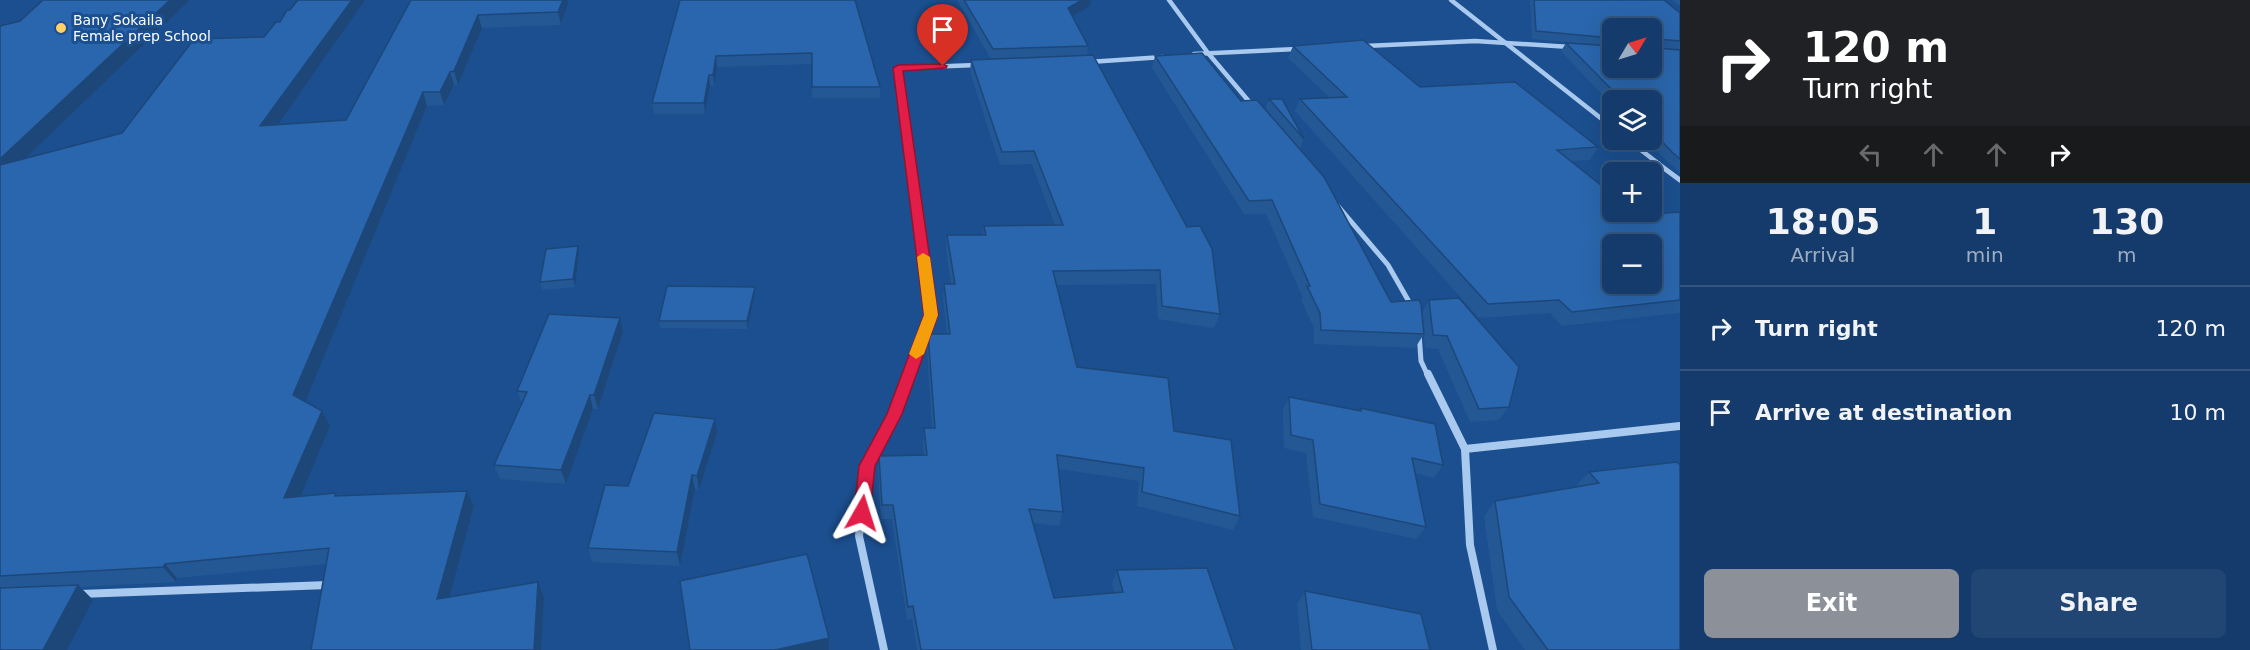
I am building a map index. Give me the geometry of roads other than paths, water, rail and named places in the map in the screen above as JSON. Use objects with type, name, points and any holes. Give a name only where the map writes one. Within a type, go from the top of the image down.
[{"type":"street","points":[[1169,0],[1208,53],[1261,115]]},
{"type":"street","points":[[1450,0],[1602,119]]},
{"type":"street","points":[[1359,46],[1475,41],[1577,48]]},
{"type":"street","points":[[1186,55],[1301,49]]},
{"type":"street","points":[[1087,62],[1175,56]]},
{"type":"street","points":[[884,650],[859,536],[867,466],[894,414],[931,315],[898,68],[981,65]]},
{"type":"street","points":[[1641,150],[1680,180]]},
{"type":"street","points":[[1328,195],[1388,265],[1418,317]]},
{"type":"street","points":[[1419,328],[1421,361],[1465,449],[1470,545],[1493,650]]},
{"type":"street","points":[[1465,449],[1680,426]]},
{"type":"street","points":[[70,594],[328,585]]},
{"type":"place","name":"Bany Sokaila Female prep School","points":[[61,28]]}]
